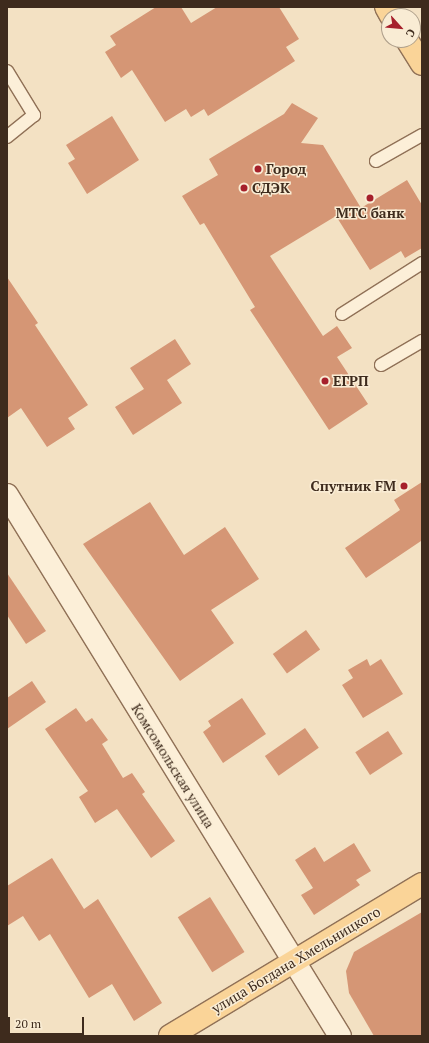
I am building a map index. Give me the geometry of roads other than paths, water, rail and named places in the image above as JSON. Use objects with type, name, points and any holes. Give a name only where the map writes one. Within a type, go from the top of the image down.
[{"type":"main road","points":[[411,48],[422,64]]},
{"type":"main road","name":"улица Богдана Хмельницкого","points":[[170,1036],[422,884]]},
{"type":"street","name":"Комсомольская улица","points":[[7,495],[340,1036]]},
{"type":"lane","points":[[7,71],[34,115],[7,137]]},
{"type":"lane","points":[[376,161],[422,135]]},
{"type":"lane","points":[[342,314],[422,264]]},
{"type":"lane","points":[[381,365],[422,341]]},
{"type":"place","name":"Город","points":[[258,169]]},
{"type":"place","name":"СДЭК","points":[[244,188]]},
{"type":"place","name":"МТС банк","points":[[370,198]]},
{"type":"place","name":"ЕГРП","points":[[325,381]]},
{"type":"place","name":"Спутник FM","points":[[404,486]]}]
